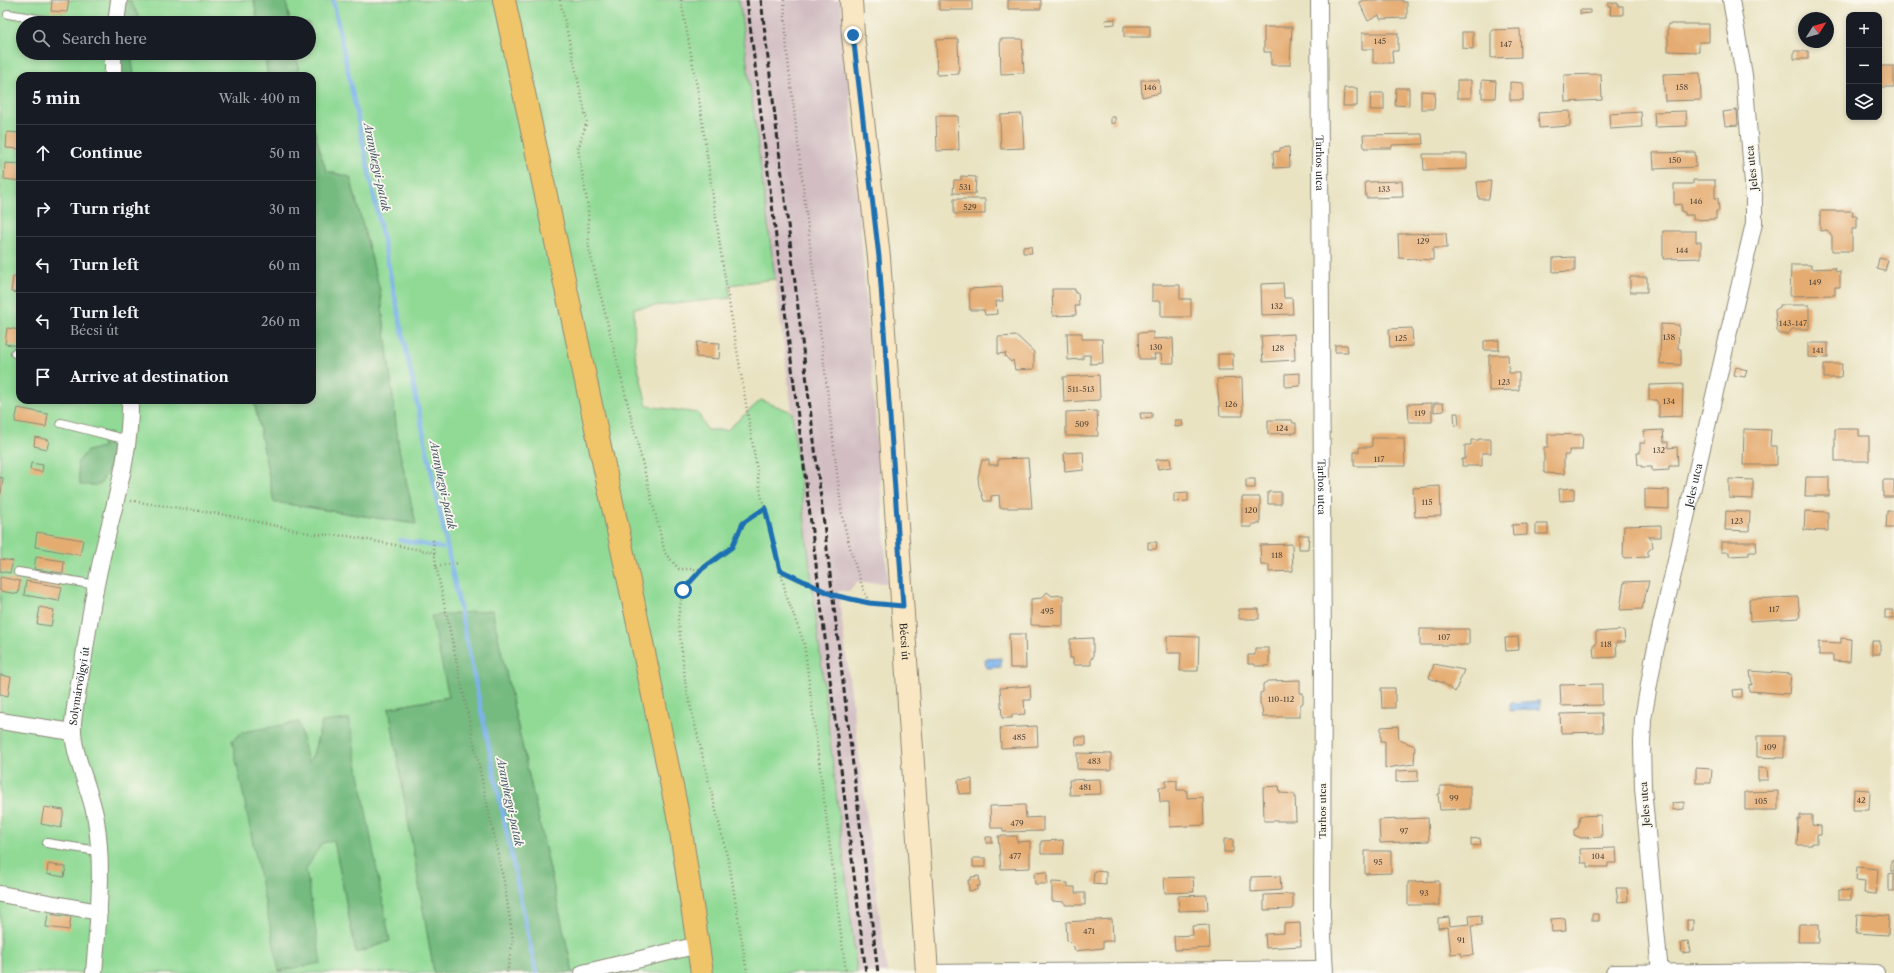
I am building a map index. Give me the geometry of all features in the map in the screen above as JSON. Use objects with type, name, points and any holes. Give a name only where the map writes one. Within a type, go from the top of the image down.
[{"type":"main road","points":[[504,0],[623,552],[680,826],[702,973]]},
{"type":"street","points":[[117,16],[119,0]]},
{"type":"street","name":"Bécsi út","points":[[851,0],[853,35],[879,257],[927,973]]},
{"type":"street","name":"Tarhos utca","points":[[1318,0],[1323,654],[1323,973]]},
{"type":"street","name":"Jeles utca","points":[[1660,972],[1643,788],[1642,743],[1644,719],[1656,648],[1754,223],[1754,195],[1744,75],[1731,0]]},
{"type":"street","points":[[113,60],[113,72]]},
{"type":"street","name":"Solymárvölgyi út","points":[[94,973],[99,912],[98,851],[93,805],[73,732],[89,624],[131,426],[130,404]]},
{"type":"street","points":[[0,721],[73,732]]},
{"type":"street","points":[[0,894],[99,912]]},
{"type":"street","points":[[583,973],[698,945]]},
{"type":"street","points":[[927,973],[1318,970],[1323,973]]},
{"type":"street","points":[[1614,973],[1876,973]]},
{"type":"lane","points":[[8,14],[20,16]]},
{"type":"lane","points":[[61,423],[120,438],[128,443]]},
{"type":"lane","points":[[18,572],[97,585]]},
{"type":"lane","points":[[48,843],[98,851]]},
{"type":"path","points":[[560,0],[587,121],[578,149],[588,208],[589,249],[665,553],[679,569],[702,569]]},
{"type":"path","points":[[681,0],[702,116],[722,260],[765,508],[786,595],[804,643],[846,973]]},
{"type":"path","points":[[784,0],[787,51],[842,515],[861,584],[869,603]]},
{"type":"path","points":[[116,499],[220,514],[314,534],[348,536],[436,552]]},
{"type":"path","points":[[747,973],[730,868],[686,688],[678,618],[683,590],[702,569],[732,547],[743,523],[765,508]]},
{"type":"path","points":[[433,540],[436,552],[436,566],[504,882],[513,939],[507,973]]},
{"type":"path","points":[[436,566],[460,563]]},
{"type":"path","points":[[780,570],[833,595],[869,603],[903,606]]},
{"type":"shaded area","points":[[739,0],[841,0],[852,118],[888,583],[856,583],[849,591],[838,591],[887,973],[857,973],[792,412]]},
{"type":"green space","points":[[0,0],[254,0],[257,16],[16,16],[16,60],[265,60],[267,72],[16,72],[16,404],[255,404],[274,502],[415,524],[399,449],[380,290],[350,177],[326,171],[316,137],[316,72],[299,72],[297,60],[316,60],[316,16],[289,16],[286,0],[739,0],[775,279],[729,285],[731,298],[634,308],[635,354],[647,406],[698,413],[707,430],[727,430],[761,400],[792,412],[857,973],[573,973],[492,610],[449,697],[389,708],[434,973],[0,973]],"holes":[[[322,722],[390,941],[356,953],[334,840],[321,843],[306,869],[307,763],[313,755]]]},
{"type":"green space","points":[[124,0],[130,0],[138,16],[123,16]]},
{"type":"green space","points":[[254,0],[286,0],[289,16],[257,16]]},
{"type":"green space","points":[[119,60],[133,60],[134,72],[120,72],[118,64]]},
{"type":"green space","points":[[265,60],[297,60],[299,72],[267,72]]},
{"type":"green space","points":[[316,137],[326,171],[350,177],[380,290],[399,449],[416,524],[274,502],[255,404],[316,404]]},
{"type":"green space","points":[[101,431],[111,434],[111,465],[100,485],[80,485],[77,463],[87,451],[103,447]]},
{"type":"green space","points":[[492,610],[573,973],[434,973],[389,708],[449,697],[431,616]]},
{"type":"green space","points":[[349,719],[390,941],[356,953],[334,841],[322,843],[306,869],[321,963],[279,971],[232,740],[243,732],[299,722],[308,763],[313,755],[322,722]]},
{"type":"water","points":[[1001,658],[1001,667],[986,668],[985,659]]},
{"type":"water","points":[[1540,701],[1540,709],[1510,711],[1510,703]]},
{"type":"building","points":[[52,0],[69,0],[67,12],[51,11]]},
{"type":"building","points":[[939,0],[972,0],[972,10],[939,10]]},
{"type":"building","points":[[1008,0],[1041,0],[1041,9],[1008,9]]},
{"type":"building","points":[[1364,0],[1403,0],[1403,2],[1407,2],[1407,18],[1380,19],[1379,15],[1368,21],[1359,2]]},
{"type":"building","points":[[1608,3],[1618,3],[1618,6],[1623,6],[1623,15],[1610,15],[1611,6],[1608,6]]},
{"type":"building","points":[[1580,10],[1590,10],[1590,13],[1580,14]]},
{"type":"building","points":[[1115,19],[1115,24],[1106,25],[1105,20]]},
{"type":"building","points":[[1668,24],[1709,24],[1709,42],[1699,42],[1699,52],[1668,51]]},
{"type":"building","points":[[1124,26],[1150,26],[1150,37],[1124,37]]},
{"type":"building","points":[[1264,27],[1292,27],[1290,65],[1271,65],[1271,52],[1264,52]]},
{"type":"building","points":[[1520,29],[1521,57],[1491,58],[1491,30]]},
{"type":"building","points":[[1462,32],[1473,32],[1473,49],[1462,48]]},
{"type":"building","points":[[1362,33],[1398,33],[1398,51],[1392,51],[1393,63],[1373,63],[1373,49],[1362,49]]},
{"type":"building","points":[[958,39],[959,74],[937,75],[936,40]]},
{"type":"building","points":[[1000,39],[1022,39],[1024,73],[1001,74]]},
{"type":"building","points":[[1794,51],[1808,51],[1808,59],[1794,59]]},
{"type":"building","points":[[1882,66],[1894,66],[1894,87],[1882,87]]},
{"type":"building","points":[[1700,73],[1701,100],[1665,101],[1663,74]]},
{"type":"building","points":[[1601,74],[1602,100],[1565,102],[1564,75]]},
{"type":"building","points":[[1141,80],[1159,80],[1160,93],[1142,97]]},
{"type":"building","points":[[1457,80],[1471,80],[1471,98],[1457,98]]},
{"type":"building","points":[[1482,80],[1496,81],[1495,98],[1482,98]]},
{"type":"building","points":[[1510,82],[1523,83],[1523,100],[1510,100]]},
{"type":"building","points":[[1344,88],[1357,88],[1357,106],[1343,106]]},
{"type":"building","points":[[1396,88],[1409,88],[1409,106],[1395,105]]},
{"type":"building","points":[[1421,91],[1435,92],[1434,109],[1421,109]]},
{"type":"building","points":[[1371,93],[1384,93],[1384,110],[1370,110]]},
{"type":"building","points":[[1737,110],[1738,125],[1725,126],[1723,112]]},
{"type":"building","points":[[1570,111],[1570,126],[1539,128],[1538,113]]},
{"type":"building","points":[[1686,111],[1687,126],[1655,127],[1654,112]]},
{"type":"building","points":[[1641,112],[1642,127],[1610,129],[1609,114]]},
{"type":"building","points":[[1022,114],[1024,148],[1001,149],[1000,115]]},
{"type":"building","points":[[936,116],[958,116],[959,150],[937,151]]},
{"type":"building","points":[[1111,117],[1115,117],[1115,123],[1111,124]]},
{"type":"building","points":[[7,132],[16,133],[16,149],[6,148]]},
{"type":"building","points":[[1422,134],[1423,144],[1392,145],[1392,148],[1364,148],[1363,135]]},
{"type":"building","points":[[1289,147],[1290,167],[1274,168],[1273,152],[1280,151],[1280,148]]},
{"type":"building","points":[[1695,152],[1696,167],[1654,169],[1653,153]]},
{"type":"building","points":[[1423,154],[1467,154],[1467,169],[1424,170]]},
{"type":"building","points":[[5,163],[16,164],[16,180],[4,179]]},
{"type":"building","points":[[961,176],[976,177],[975,194],[953,193],[954,180],[961,180]]},
{"type":"building","points":[[1693,180],[1715,180],[1715,198],[1718,198],[1719,211],[1716,211],[1716,219],[1693,220],[1693,215],[1685,215],[1685,212],[1682,212],[1681,204],[1674,205],[1674,184],[1693,184]]},
{"type":"building","points":[[1402,181],[1403,197],[1366,198],[1365,182]]},
{"type":"building","points":[[1491,181],[1489,199],[1479,199],[1477,182]]},
{"type":"building","points":[[954,199],[985,199],[985,214],[954,214]]},
{"type":"building","points":[[1820,211],[1853,211],[1852,216],[1857,216],[1857,229],[1852,229],[1852,251],[1832,251],[1832,236],[1827,230],[1820,231]]},
{"type":"building","points":[[1663,231],[1696,231],[1696,242],[1701,242],[1701,258],[1663,259]]},
{"type":"building","points":[[1446,233],[1447,248],[1433,248],[1433,260],[1399,258],[1398,234]]},
{"type":"building","points":[[1031,246],[1032,253],[1023,253],[1023,247]]},
{"type":"building","points":[[1575,257],[1575,271],[1553,272],[1553,258]]},
{"type":"building","points":[[1879,258],[1888,260],[1885,271],[1877,269]]},
{"type":"building","points":[[1791,265],[1811,265],[1811,269],[1835,268],[1836,272],[1840,271],[1840,287],[1835,287],[1835,295],[1790,296]]},
{"type":"building","points":[[13,277],[16,277],[16,293],[11,292]]},
{"type":"building","points":[[1630,277],[1647,277],[1647,292],[1630,292]]},
{"type":"building","points":[[1283,283],[1284,298],[1292,298],[1293,314],[1262,315],[1261,284]]},
{"type":"building","points":[[1152,285],[1180,285],[1180,299],[1191,299],[1191,317],[1161,317],[1161,301],[1152,301]]},
{"type":"building","points":[[1002,287],[1003,301],[996,301],[997,314],[985,315],[984,310],[970,310],[969,289]]},
{"type":"building","points":[[1052,289],[1075,289],[1075,293],[1078,293],[1079,306],[1075,306],[1076,315],[1053,316]]},
{"type":"building","points":[[1780,305],[1809,305],[1809,329],[1792,329],[1788,334],[1780,334],[1777,331],[1775,310],[1780,307]]},
{"type":"building","points":[[1661,324],[1679,325],[1678,349],[1681,349],[1681,365],[1660,364]]},
{"type":"building","points":[[7,328],[16,329],[16,345],[5,344]]},
{"type":"building","points":[[1412,328],[1413,346],[1390,347],[1389,329]]},
{"type":"building","points":[[1153,332],[1153,339],[1173,338],[1174,363],[1162,363],[1161,354],[1154,354],[1155,359],[1139,359],[1138,333]]},
{"type":"building","points":[[1067,333],[1082,333],[1082,339],[1102,339],[1103,363],[1090,364],[1090,355],[1083,355],[1083,359],[1068,360]]},
{"type":"building","points":[[1294,334],[1295,360],[1263,362],[1261,336]]},
{"type":"building","points":[[1017,336],[1034,352],[1034,369],[1015,370],[1013,360],[1011,362],[1005,356],[1006,353],[998,354],[998,337]]},
{"type":"building","points":[[1499,340],[1499,350],[1484,350],[1484,341]]},
{"type":"building","points":[[697,342],[720,343],[719,359],[696,357]]},
{"type":"building","points":[[1808,343],[1828,343],[1828,358],[1808,357]]},
{"type":"building","points":[[1335,345],[1347,345],[1348,352],[1335,352]]},
{"type":"building","points":[[1218,354],[1233,354],[1233,370],[1218,370]]},
{"type":"building","points":[[1489,355],[1508,355],[1509,373],[1519,373],[1519,390],[1489,391]]},
{"type":"building","points":[[1824,364],[1842,364],[1841,378],[1824,378]]},
{"type":"building","points":[[1736,367],[1747,370],[1745,377],[1734,375]]},
{"type":"building","points":[[1300,373],[1300,386],[1285,387],[1285,374]]},
{"type":"building","points":[[1099,375],[1100,400],[1064,402],[1063,377]]},
{"type":"building","points":[[1242,378],[1243,416],[1220,416],[1217,379]]},
{"type":"building","points":[[1683,384],[1682,416],[1659,417],[1659,405],[1656,400],[1649,400],[1649,385]]},
{"type":"building","points":[[1432,403],[1432,422],[1409,422],[1408,404]]},
{"type":"building","points":[[1434,403],[1443,403],[1444,411],[1434,412]]},
{"type":"building","points":[[18,408],[48,414],[46,427],[15,422]]},
{"type":"building","points":[[1097,411],[1098,436],[1066,436],[1066,412]]},
{"type":"building","points":[[1140,413],[1152,413],[1152,418],[1141,419]]},
{"type":"building","points":[[1454,413],[1458,413],[1459,425],[1455,426]]},
{"type":"building","points":[[1175,420],[1182,420],[1183,426],[1175,427]]},
{"type":"building","points":[[1268,420],[1292,420],[1293,423],[1296,423],[1296,433],[1268,434]]},
{"type":"building","points":[[1744,429],[1771,430],[1770,446],[1777,446],[1777,465],[1743,465]]},
{"type":"building","points":[[1835,429],[1859,429],[1859,436],[1869,436],[1869,461],[1835,461]]},
{"type":"building","points":[[1663,430],[1664,442],[1668,442],[1668,448],[1677,447],[1678,466],[1669,466],[1669,470],[1652,471],[1652,467],[1641,467],[1641,465],[1638,465],[1637,453],[1640,453],[1640,443],[1645,443],[1644,431]]},
{"type":"building","points":[[1548,434],[1583,435],[1582,450],[1569,450],[1569,455],[1564,455],[1564,474],[1544,473],[1544,447],[1548,447]]},
{"type":"building","points":[[35,437],[49,440],[47,449],[34,446]]},
{"type":"building","points":[[1372,438],[1404,438],[1405,466],[1354,466],[1354,452],[1359,452],[1359,447],[1372,447]]},
{"type":"building","points":[[1491,439],[1491,453],[1482,453],[1482,466],[1462,466],[1462,459],[1465,459],[1465,445],[1471,445],[1471,440]]},
{"type":"building","points":[[1083,452],[1084,470],[1065,472],[1064,453]]},
{"type":"building","points":[[1028,458],[1032,508],[1000,508],[999,495],[991,496],[991,501],[984,501],[979,486],[978,477],[982,460],[989,460],[989,465],[998,465],[998,459]]},
{"type":"building","points":[[1170,458],[1171,467],[1158,469],[1156,460]]},
{"type":"building","points":[[31,463],[43,465],[42,472],[30,470]]},
{"type":"building","points":[[0,477],[3,478],[1,494],[0,494]]},
{"type":"building","points":[[1806,477],[1829,477],[1829,496],[1805,496]]},
{"type":"building","points":[[1246,479],[1255,479],[1255,488],[1246,488]]},
{"type":"building","points":[[1729,479],[1753,480],[1753,499],[1729,498]]},
{"type":"building","points":[[1883,480],[1894,480],[1894,497],[1883,497]]},
{"type":"building","points":[[1440,486],[1441,516],[1415,517],[1413,488]]},
{"type":"building","points":[[1574,488],[1574,500],[1560,501],[1559,489]]},
{"type":"building","points":[[1645,489],[1669,490],[1669,509],[1645,508]]},
{"type":"building","points":[[1188,492],[1188,501],[1174,502],[1174,493]]},
{"type":"building","points":[[1268,492],[1281,492],[1281,504],[1268,504]]},
{"type":"building","points":[[1242,497],[1260,497],[1260,524],[1252,524],[1252,527],[1242,527]]},
{"type":"building","points":[[1726,511],[1750,512],[1749,531],[1725,530]]},
{"type":"building","points":[[1805,511],[1828,512],[1828,531],[1804,530]]},
{"type":"building","points":[[1887,511],[1894,511],[1894,528],[1886,528]]},
{"type":"building","points":[[1527,524],[1527,535],[1513,536],[1512,525]]},
{"type":"building","points":[[1536,524],[1548,524],[1548,534],[1536,534]]},
{"type":"building","points":[[1661,525],[1661,537],[1648,537],[1652,541],[1653,547],[1648,551],[1648,557],[1623,558],[1624,526]]},
{"type":"building","points":[[37,532],[83,540],[80,555],[35,547]]},
{"type":"building","points":[[1299,535],[1309,535],[1308,549],[1299,549]]},
{"type":"building","points":[[1148,542],[1157,542],[1156,549],[1148,549]]},
{"type":"building","points":[[1721,542],[1756,542],[1757,552],[1749,552],[1749,555],[1729,556],[1729,552],[1721,552]]},
{"type":"building","points":[[1292,544],[1293,571],[1269,572],[1269,565],[1261,565],[1260,545]]},
{"type":"building","points":[[36,557],[64,561],[63,573],[34,569]]},
{"type":"building","points":[[0,559],[13,561],[10,573],[0,571]]},
{"type":"building","points":[[0,577],[20,581],[18,594],[0,591]]},
{"type":"building","points":[[26,581],[62,587],[59,601],[24,595]]},
{"type":"building","points":[[1649,581],[1642,609],[1620,610],[1624,582]]},
{"type":"building","points":[[1047,592],[1052,596],[1063,595],[1063,626],[1031,625],[1031,599],[1042,598]]},
{"type":"building","points":[[1798,597],[1800,618],[1750,621],[1749,599]]},
{"type":"building","points":[[40,607],[54,610],[51,626],[37,624]]},
{"type":"building","points":[[1239,609],[1259,609],[1259,619],[1239,619]]},
{"type":"building","points":[[1885,610],[1893,610],[1893,619],[1885,619]]},
{"type":"building","points":[[1420,629],[1469,629],[1469,645],[1420,645]]},
{"type":"building","points":[[1624,630],[1625,642],[1616,642],[1617,657],[1594,658],[1593,645],[1596,645],[1596,632]]},
{"type":"building","points":[[1009,634],[1025,634],[1026,668],[1010,668]]},
{"type":"building","points":[[1167,636],[1199,637],[1198,671],[1180,671],[1181,653],[1167,653]]},
{"type":"building","points":[[1518,637],[1519,650],[1506,651],[1505,638]]},
{"type":"building","points":[[1093,638],[1093,658],[1091,658],[1091,665],[1073,665],[1073,658],[1070,658],[1070,639]]},
{"type":"building","points":[[1841,638],[1851,639],[1850,662],[1833,661],[1833,655],[1819,655],[1819,642],[1841,643]]},
{"type":"building","points":[[1872,641],[1880,641],[1880,654],[1872,654]]},
{"type":"building","points":[[1255,648],[1269,648],[1269,666],[1255,666],[1255,664],[1248,664],[1248,655],[1255,655]]},
{"type":"building","points":[[1434,664],[1464,670],[1455,692],[1443,683],[1429,678]]},
{"type":"building","points":[[1750,671],[1791,674],[1789,694],[1749,691],[1749,684],[1752,685]]},
{"type":"building","points":[[0,675],[11,677],[8,696],[0,694]]},
{"type":"building","points":[[1300,680],[1300,693],[1303,693],[1303,703],[1300,705],[1300,717],[1263,717],[1260,703],[1260,693],[1263,692],[1263,684],[1268,681]]},
{"type":"building","points":[[1602,684],[1602,705],[1561,706],[1560,685]]},
{"type":"building","points":[[1030,686],[1031,700],[1024,700],[1025,714],[1012,715],[1012,718],[1002,718],[1000,688]]},
{"type":"building","points":[[1381,688],[1395,688],[1395,708],[1382,708]]},
{"type":"building","points":[[1742,689],[1742,697],[1734,697],[1733,690]]},
{"type":"building","points":[[1602,713],[1603,732],[1561,733],[1560,714]]},
{"type":"building","points":[[1037,726],[1038,746],[1001,748],[1000,728]]},
{"type":"building","points":[[1398,726],[1399,740],[1415,746],[1414,764],[1385,768],[1385,741],[1381,741],[1381,727]]},
{"type":"building","points":[[1757,736],[1784,736],[1784,758],[1757,757]]},
{"type":"building","points":[[1075,737],[1086,737],[1086,745],[1076,745]]},
{"type":"building","points":[[1077,753],[1111,754],[1111,770],[1077,769]]},
{"type":"building","points":[[1696,768],[1712,769],[1711,783],[1696,783]]},
{"type":"building","points":[[1758,768],[1767,768],[1768,780],[1758,780]]},
{"type":"building","points":[[1418,770],[1418,781],[1396,782],[1396,771]]},
{"type":"building","points":[[972,779],[972,793],[959,794],[958,780]]},
{"type":"building","points":[[1100,779],[1101,794],[1070,795],[1069,780]]},
{"type":"building","points":[[1177,780],[1177,790],[1187,790],[1187,798],[1203,797],[1204,825],[1170,827],[1169,802],[1160,802],[1159,787],[1166,787],[1166,781]]},
{"type":"building","points":[[1279,786],[1280,793],[1295,794],[1296,821],[1264,821],[1263,787]]},
{"type":"building","points":[[1440,786],[1470,786],[1470,809],[1440,810],[1438,794],[1440,794]]},
{"type":"building","points":[[1854,789],[1870,790],[1869,810],[1853,810]]},
{"type":"building","points":[[1778,791],[1778,810],[1745,810],[1745,792]]},
{"type":"building","points":[[1684,802],[1684,809],[1673,810],[1672,803]]},
{"type":"building","points":[[1025,805],[1026,818],[1043,817],[1043,831],[1003,832],[1003,828],[991,828],[990,806]]},
{"type":"building","points":[[44,807],[64,810],[61,828],[41,824]]},
{"type":"building","points":[[1601,815],[1602,837],[1581,838],[1574,835],[1574,830],[1578,828],[1580,816]]},
{"type":"building","points":[[1800,815],[1812,815],[1812,825],[1821,826],[1821,835],[1817,835],[1817,843],[1812,843],[1812,845],[1797,845],[1798,819],[1800,819]]},
{"type":"building","points":[[1428,818],[1429,841],[1380,843],[1379,820]]},
{"type":"building","points":[[998,836],[1017,836],[1017,842],[1030,841],[1030,868],[1001,869]]},
{"type":"building","points":[[986,837],[992,837],[992,843],[986,843]]},
{"type":"building","points":[[1480,838],[1481,845],[1471,846],[1471,839]]},
{"type":"building","points":[[1224,839],[1233,839],[1233,852],[1224,852]]},
{"type":"building","points":[[1063,840],[1064,854],[1041,854],[1041,841]]},
{"type":"building","points":[[1616,848],[1617,863],[1608,863],[1608,867],[1587,867],[1587,863],[1581,863],[1580,849]]},
{"type":"building","points":[[1365,851],[1391,851],[1391,873],[1365,874]]},
{"type":"building","points":[[973,858],[986,858],[986,867],[973,867]]},
{"type":"building","points":[[1891,860],[1894,860],[1894,871],[1891,871]]},
{"type":"building","points":[[48,864],[66,867],[64,877],[47,874]]},
{"type":"building","points":[[1857,867],[1878,869],[1876,894],[1864,893],[1865,881],[1856,880]]},
{"type":"building","points":[[1094,871],[1106,872],[1106,885],[1093,884]]},
{"type":"building","points":[[1047,872],[1047,884],[1035,884],[1034,873]]},
{"type":"building","points":[[1894,873],[1894,891],[1889,891],[1889,874]]},
{"type":"building","points":[[979,876],[980,886],[977,886],[977,890],[969,891],[968,880],[971,880],[971,877]]},
{"type":"building","points":[[1280,876],[1281,890],[1251,892],[1251,877]]},
{"type":"building","points":[[1193,877],[1194,892],[1165,893],[1164,878]]},
{"type":"building","points":[[1439,881],[1439,905],[1408,905],[1408,882]]},
{"type":"building","points":[[1052,882],[1068,883],[1068,887],[1075,887],[1075,893],[1085,893],[1085,905],[1065,905],[1065,902],[1052,901]]},
{"type":"building","points":[[1616,888],[1627,888],[1628,901],[1618,902]]},
{"type":"building","points":[[1839,890],[1851,891],[1851,900],[1839,900]]},
{"type":"building","points":[[1293,894],[1293,909],[1264,910],[1264,895]]},
{"type":"building","points":[[1207,895],[1208,910],[1179,911],[1178,896]]},
{"type":"building","points":[[48,914],[71,917],[69,930],[46,927]]},
{"type":"building","points":[[1592,914],[1599,914],[1599,921],[1592,921]]},
{"type":"building","points":[[1857,914],[1889,916],[1888,935],[1856,933]]},
{"type":"building","points":[[1481,915],[1482,925],[1471,926],[1474,955],[1462,956],[1461,953],[1451,954],[1448,927],[1438,928],[1438,918],[1449,917],[1450,926],[1470,924],[1469,916]]},
{"type":"building","points":[[1565,918],[1566,931],[1552,932],[1551,919]]},
{"type":"building","points":[[1112,919],[1113,941],[1103,941],[1103,948],[1075,951],[1074,947],[1067,940],[1066,922]]},
{"type":"building","points":[[1687,920],[1693,920],[1693,931],[1687,931]]},
{"type":"building","points":[[1300,923],[1301,946],[1266,948],[1265,934],[1284,933],[1284,924]]},
{"type":"building","points":[[1799,924],[1819,924],[1819,942],[1798,942]]},
{"type":"building","points":[[1209,925],[1210,948],[1175,950],[1174,936],[1193,935],[1192,926]]},
{"type":"building","points":[[1688,941],[1690,952],[1682,953],[1681,942]]},
{"type":"waterway","name":"Aranyhegyi-patak","points":[[333,0],[536,973]]},
{"type":"waterway","points":[[400,540],[442,548]]},
{"type":"railway","points":[[747,0],[866,973]]},
{"type":"railway","points":[[761,0],[878,973]]},
{"type":"route","points":[[683,590],[702,569],[732,547],[743,523],[765,508],[780,570],[833,595],[869,603],[903,606],[879,257],[853,35]]}]
